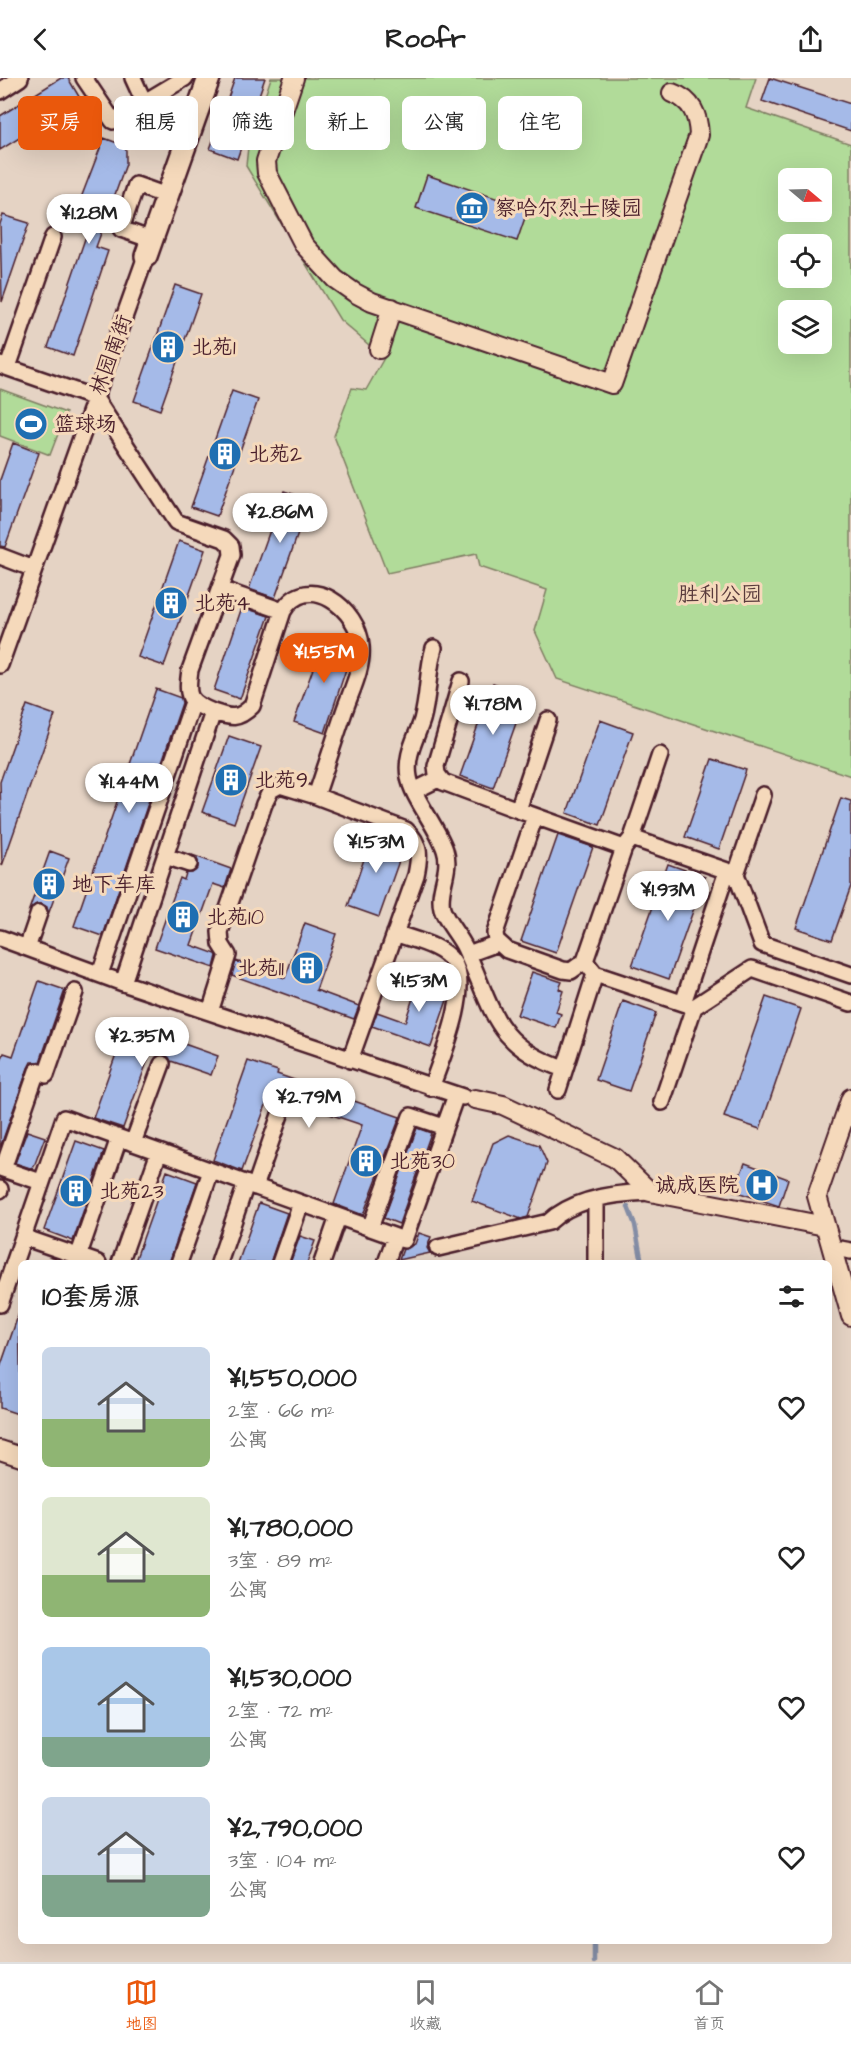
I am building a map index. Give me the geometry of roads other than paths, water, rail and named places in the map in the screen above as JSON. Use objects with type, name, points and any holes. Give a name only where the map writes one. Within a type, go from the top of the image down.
[{"type":"main road","name":"林园南街","points":[[149,248],[209,78]]},
{"type":"street","points":[[0,91],[20,78]]},
{"type":"street","points":[[84,78],[114,120]]},
{"type":"street","points":[[133,78],[141,96]]},
{"type":"street","points":[[154,96],[185,78]]},
{"type":"street","points":[[294,78],[266,161],[267,173],[272,189],[304,245],[319,264],[355,293],[612,384],[699,135],[694,109],[688,101],[672,93]]},
{"type":"street","points":[[149,248],[121,229],[132,196],[136,185],[167,196]]},
{"type":"street","points":[[52,237],[4,366],[95,398],[176,522],[224,539],[231,546],[232,555],[190,670],[187,687],[189,699],[213,712],[233,718],[242,716],[252,706],[283,611],[289,601],[301,594],[314,594],[338,603],[352,616],[358,629],[361,663],[316,796]]},
{"type":"street","name":"林园南街","points":[[0,665],[149,248]]},
{"type":"street","points":[[379,349],[392,308]]},
{"type":"street","points":[[0,556],[34,569]]},
{"type":"street","points":[[220,589],[283,611]]},
{"type":"street","points":[[435,648],[422,720],[408,754],[409,777],[414,791],[434,822],[446,852],[448,869],[442,896],[442,909],[468,954],[500,1026],[512,1042],[533,1057],[564,1069]]},
{"type":"street","points":[[461,681],[436,766],[443,782],[535,816],[732,872]]},
{"type":"street","points":[[100,974],[193,702]]},
{"type":"street","points":[[123,982],[213,712]]},
{"type":"street","points":[[518,810],[548,720]]},
{"type":"street","points":[[535,816],[495,933],[498,943],[507,950],[571,971],[585,962],[660,755]]},
{"type":"street","points":[[414,791],[440,778]]},
{"type":"street","points":[[210,1012],[228,955],[221,944],[220,932],[264,804],[271,790],[280,785],[316,796],[406,830],[416,839],[420,856],[416,875],[350,1060]]},
{"type":"street","points":[[662,1102],[689,1005],[732,872],[763,795]]},
{"type":"street","points":[[165,856],[189,864]]},
{"type":"street","points":[[732,872],[762,944],[851,975]]},
{"type":"street","points":[[27,948],[39,913]]},
{"type":"street","points":[[395,933],[441,951],[454,962],[459,983],[458,1002],[432,1088]]},
{"type":"street","points":[[0,938],[432,1088],[503,1105],[615,1158],[650,1192]]},
{"type":"street","points":[[468,954],[498,943]]},
{"type":"street","points":[[585,962],[595,974],[689,1005],[752,969],[851,1003]]},
{"type":"street","points":[[558,1090],[595,974]]},
{"type":"street","points":[[41,1182],[1,1168],[37,1071],[46,1075],[75,992]]},
{"type":"street","points":[[22,1238],[77,1260],[126,1141],[162,1064]]},
{"type":"street","points":[[0,1304],[64,1118],[404,1240],[456,1095]]},
{"type":"street","points":[[851,1098],[817,1196],[851,1316]]},
{"type":"street","points":[[220,1260],[283,1106]]},
{"type":"street","points":[[370,1228],[411,1116],[444,1127]]},
{"type":"street","points":[[121,1260],[159,1152]]},
{"type":"street","points":[[180,1260],[211,1171]]},
{"type":"street","points":[[438,1248],[549,1222],[561,1211],[631,1192],[650,1192],[825,1226]]},
{"type":"street","points":[[596,1200],[596,1260]]},
{"type":"street","points":[[281,1260],[301,1203]]},
{"type":"street","points":[[323,1260],[338,1217]]},
{"type":"street","points":[[387,1260],[395,1237]]},
{"type":"street","points":[[832,1250],[851,1251]]},
{"type":"street","points":[[0,1450],[18,1456]]},
{"type":"waterway","points":[[628,1207],[635,1225],[641,1260]]},
{"type":"waterway","points":[[594,1944],[594,1962]]},
{"type":"place","name":"察哈尔烈士陵园","points":[[472,208]]},
{"type":"place","name":"北苑1","points":[[168,347]]},
{"type":"place","name":"篮球场","points":[[31,424]]},
{"type":"place","name":"北苑2","points":[[225,454]]},
{"type":"place","name":"北苑4","points":[[171,603]]},
{"type":"place","name":"北苑9","points":[[231,780]]},
{"type":"place","name":"地下车库","points":[[49,884]]},
{"type":"place","name":"北苑10","points":[[183,917]]},
{"type":"place","name":"北苑11","points":[[307,968]]},
{"type":"place","name":"北苑30","points":[[366,1161]]},
{"type":"place","name":"诚成医院","points":[[762,1185]]},
{"type":"place","name":"北苑23","points":[[76,1191]]},
{"type":"park label","name":"胜利公园","points":[[720,594]]}]
